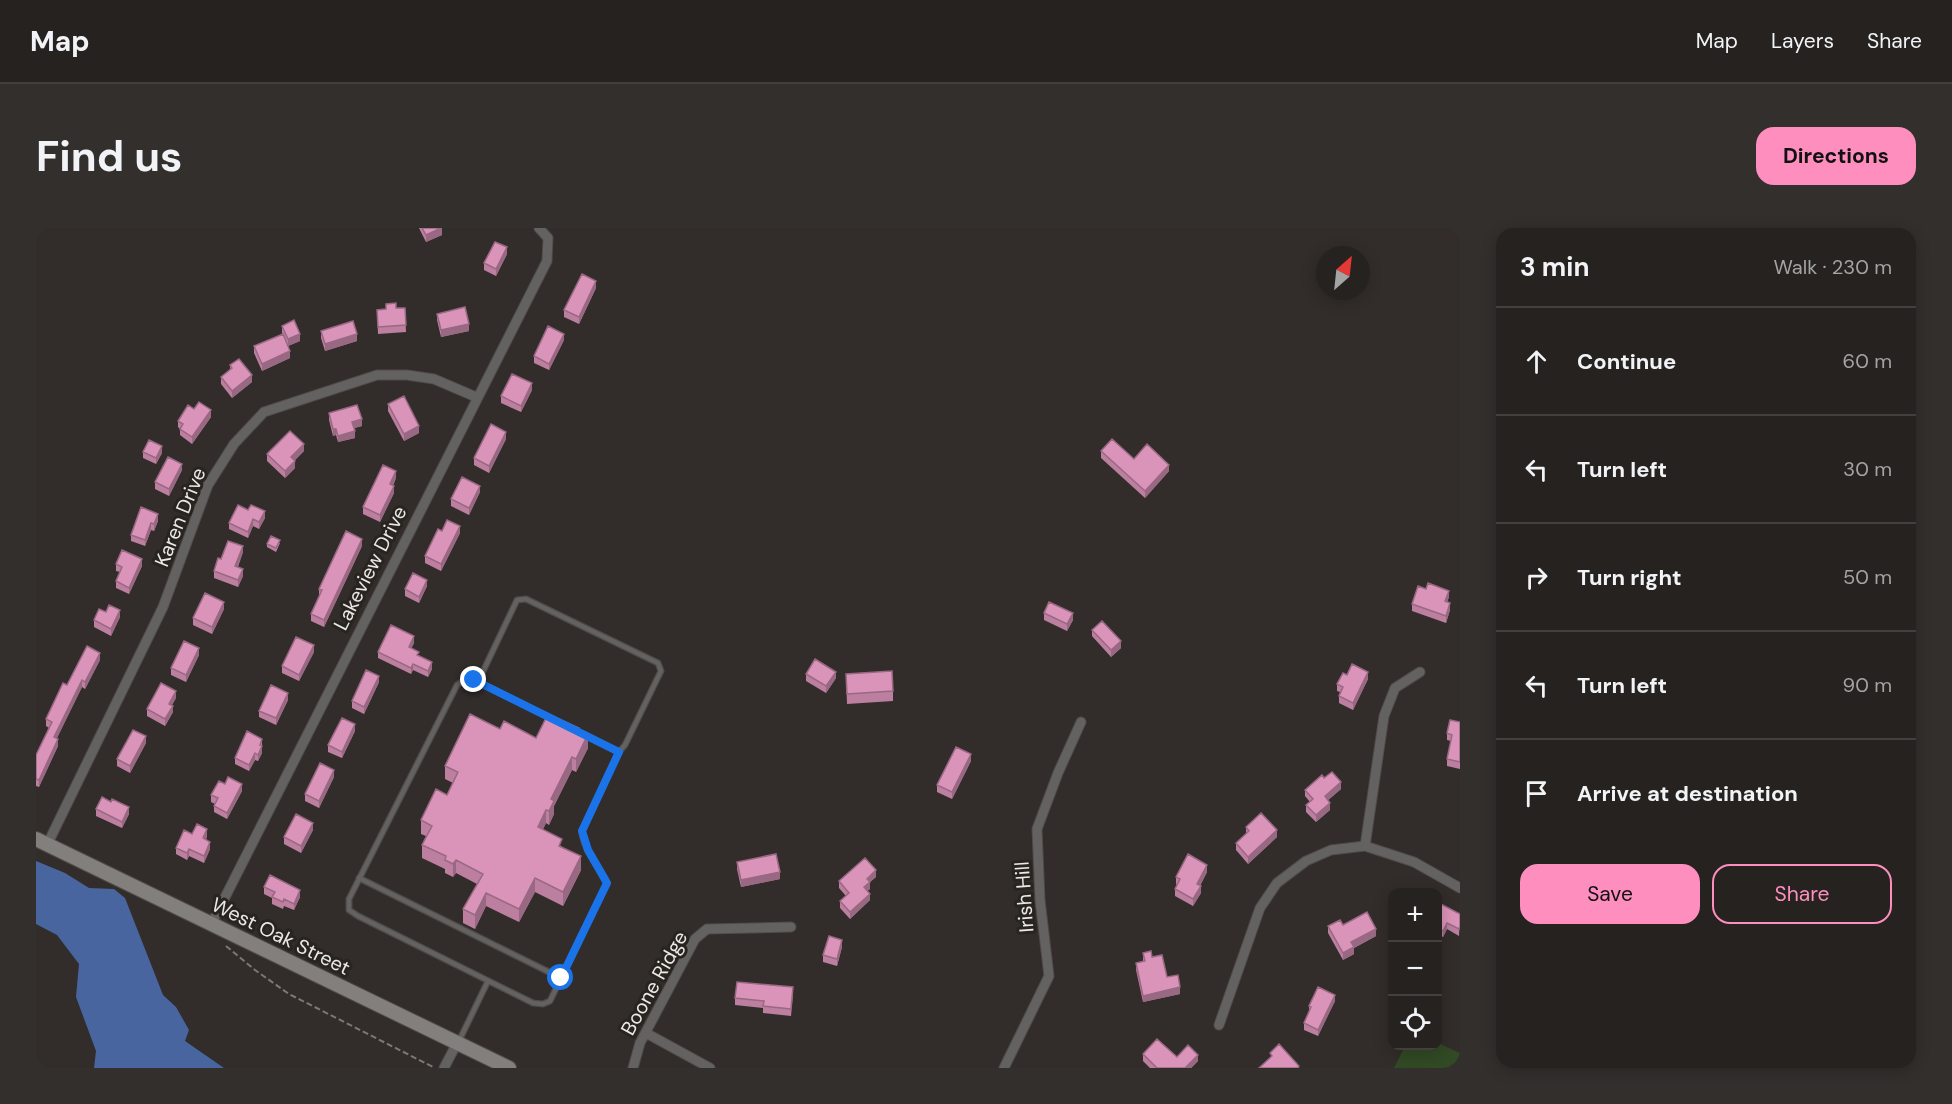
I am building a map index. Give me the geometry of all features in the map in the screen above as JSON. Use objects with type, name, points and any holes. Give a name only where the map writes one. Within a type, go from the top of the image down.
[{"type":"main road","name":"West Oak Street","points":[[42,842],[509,1068]]},
{"type":"street","name":"Lakeview Drive","points":[[211,925],[547,261],[548,238],[539,228]]},
{"type":"street","name":"Karen Drive","points":[[42,842],[163,607],[208,486],[234,444],[264,412],[377,375],[407,375],[434,379],[477,397]]},
{"type":"street","points":[[1365,846],[1384,716],[1395,688],[1420,672]]},
{"type":"street","name":"Irish Hill","points":[[1004,1068],[1049,976],[1040,900],[1037,830],[1058,773],[1081,722]]},
{"type":"street","points":[[1219,1025],[1260,908],[1277,883],[1306,861],[1331,850],[1365,846],[1414,862],[1460,888]]},
{"type":"street","name":"Boone Ridge","points":[[633,1068],[640,1043],[695,939],[707,929],[791,927]]},
{"type":"street","points":[[645,1033],[711,1068]]},
{"type":"street","points":[[444,1068],[457,1043]]},
{"type":"lane","points":[[478,682],[517,600],[526,599],[658,663],[661,671],[582,831],[588,850],[607,883],[550,1001],[543,1004],[533,1003],[358,916],[349,910],[349,899],[457,685],[463,681],[474,680],[478,682],[619,752]]},
{"type":"lane","points":[[359,878],[561,978]]},
{"type":"lane","points":[[457,1043],[488,981]]},
{"type":"path","points":[[226,945],[255,970],[289,994],[431,1066]]},
{"type":"green space","points":[[1442,1045],[1460,1053],[1460,1068],[1394,1068],[1403,1050],[1442,1050]]},
{"type":"water","points":[[36,861],[65,873],[89,888],[114,889],[125,898],[163,995],[176,1007],[189,1030],[185,1041],[224,1068],[94,1068],[96,1051],[76,997],[79,964],[57,935],[36,924]]},
{"type":"building","points":[[422,228],[441,228],[426,235]]},
{"type":"building","points":[[495,242],[507,247],[496,269],[484,263]]},
{"type":"building","points":[[582,274],[596,281],[579,317],[564,310]]},
{"type":"building","points":[[396,303],[396,308],[405,308],[406,325],[378,327],[377,310],[386,309],[386,304]]},
{"type":"building","points":[[465,307],[469,324],[441,330],[437,314]]},
{"type":"building","points":[[294,320],[300,334],[288,339],[282,326]]},
{"type":"building","points":[[353,321],[357,334],[325,344],[321,331]]},
{"type":"building","points":[[548,326],[564,334],[549,364],[534,356]]},
{"type":"building","points":[[283,334],[290,351],[262,364],[254,346]]},
{"type":"building","points":[[239,359],[252,375],[232,391],[221,377],[232,368],[230,365]]},
{"type":"building","points":[[512,374],[532,383],[521,406],[501,396]]},
{"type":"building","points":[[404,396],[419,426],[404,434],[388,404]]},
{"type":"building","points":[[199,402],[211,410],[192,437],[180,429],[183,424],[178,421],[188,405],[194,409]]},
{"type":"building","points":[[357,405],[362,419],[352,422],[355,431],[338,436],[336,429],[333,429],[329,413]]},
{"type":"building","points":[[491,424],[506,432],[489,466],[474,458]]},
{"type":"building","points":[[290,431],[304,444],[291,457],[295,461],[285,471],[267,454]]},
{"type":"building","points":[[1112,439],[1134,459],[1147,444],[1169,465],[1145,491],[1101,451]]},
{"type":"building","points":[[149,440],[162,446],[156,458],[143,452]]},
{"type":"building","points":[[168,457],[182,464],[169,489],[155,482]]},
{"type":"building","points":[[383,465],[396,471],[390,484],[394,486],[380,515],[363,507]]},
{"type":"building","points":[[462,477],[480,486],[469,508],[451,499]]},
{"type":"building","points":[[238,505],[248,510],[251,505],[265,511],[259,522],[253,519],[248,532],[229,523]]},
{"type":"building","points":[[141,507],[158,514],[154,524],[151,523],[145,540],[131,535]]},
{"type":"building","points":[[447,520],[460,526],[441,564],[425,556],[438,529],[442,531]]},
{"type":"building","points":[[346,531],[362,539],[324,620],[311,614],[322,590],[319,589]]},
{"type":"building","points":[[271,536],[280,540],[276,548],[267,544]]},
{"type":"building","points":[[228,541],[243,546],[235,566],[243,569],[238,580],[214,571],[218,558],[221,559]]},
{"type":"building","points":[[122,550],[142,559],[129,588],[116,581],[122,567],[116,564]]},
{"type":"building","points":[[413,573],[427,580],[419,597],[405,589]]},
{"type":"building","points":[[1428,583],[1449,591],[1445,601],[1450,603],[1446,616],[1412,604],[1418,586],[1426,589]]},
{"type":"building","points":[[205,593],[224,602],[212,627],[193,618]]},
{"type":"building","points":[[1049,602],[1073,613],[1067,624],[1044,613]]},
{"type":"building","points":[[109,605],[120,610],[111,629],[94,620],[99,609],[106,612]]},
{"type":"building","points":[[1102,621],[1121,641],[1111,650],[1092,630]]},
{"type":"building","points":[[391,625],[414,636],[409,647],[419,652],[417,655],[432,662],[428,671],[413,664],[411,668],[378,652]]},
{"type":"building","points":[[296,637],[314,645],[299,675],[282,666]]},
{"type":"building","points":[[184,641],[199,648],[186,675],[171,668]]},
{"type":"building","points":[[87,646],[100,653],[85,682],[82,680],[54,737],[58,739],[39,780],[36,779],[36,755],[52,722],[46,719],[63,683],[67,685]]},
{"type":"building","points":[[815,659],[836,672],[826,686],[806,674]]},
{"type":"building","points":[[1352,664],[1368,672],[1353,703],[1339,696],[1343,687],[1337,684],[1343,673],[1347,675]]},
{"type":"building","points":[[366,670],[379,676],[364,707],[352,701]]},
{"type":"building","points":[[892,671],[893,691],[847,694],[846,674]]},
{"type":"building","points":[[161,683],[176,691],[169,704],[173,706],[165,719],[147,709]]},
{"type":"building","points":[[271,685],[288,693],[276,718],[259,711]]},
{"type":"building","points":[[470,714],[500,729],[504,721],[536,738],[548,714],[588,734],[576,759],[572,757],[551,799],[554,801],[549,811],[546,810],[538,827],[562,839],[559,846],[581,856],[563,892],[535,878],[519,909],[486,893],[475,915],[463,909],[483,874],[456,860],[453,864],[445,860],[446,856],[422,845],[432,826],[421,820],[436,789],[447,795],[458,772],[445,766]]},
{"type":"building","points":[[342,718],[355,724],[342,752],[328,745]]},
{"type":"building","points":[[1450,720],[1460,722],[1460,762],[1447,759],[1452,735],[1447,733]]},
{"type":"building","points":[[133,730],[146,736],[130,766],[117,759]]},
{"type":"building","points":[[247,731],[262,739],[258,755],[255,753],[249,765],[235,758]]},
{"type":"building","points":[[956,747],[971,754],[952,792],[937,785]]},
{"type":"building","points":[[320,763],[334,770],[319,801],[305,794]]},
{"type":"building","points":[[1332,772],[1341,782],[1325,796],[1330,803],[1316,815],[1306,805],[1313,799],[1305,790],[1322,775],[1324,778]]},
{"type":"building","points":[[228,777],[242,784],[227,813],[214,806],[218,798],[211,795],[219,781],[225,784]]},
{"type":"building","points":[[102,797],[129,807],[122,822],[96,809]]},
{"type":"building","points":[[1261,813],[1277,830],[1248,857],[1236,843],[1249,831],[1246,827]]},
{"type":"building","points":[[296,814],[313,823],[301,846],[284,837]]},
{"type":"building","points":[[197,824],[207,829],[203,838],[210,842],[204,856],[189,849],[187,853],[176,848],[184,830],[192,834]]},
{"type":"building","points":[[776,854],[780,872],[741,880],[737,862]]},
{"type":"building","points":[[1188,854],[1207,865],[1197,884],[1201,886],[1193,899],[1175,889],[1180,879],[1176,877]]},
{"type":"building","points":[[865,858],[876,870],[867,879],[870,882],[864,887],[870,894],[850,912],[840,901],[849,893],[839,881]]},
{"type":"building","points":[[270,875],[300,890],[294,904],[272,897],[275,892],[264,887]]},
{"type":"building","points":[[1442,905],[1460,914],[1459,929],[1447,923],[1443,931]]},
{"type":"building","points":[[1367,912],[1376,929],[1351,942],[1354,947],[1343,953],[1328,926],[1340,920],[1343,925]]},
{"type":"building","points":[[829,936],[842,940],[837,959],[823,955]]},
{"type":"building","points":[[1151,951],[1152,957],[1162,955],[1167,977],[1178,975],[1180,987],[1143,996],[1136,963],[1145,961],[1143,953]]},
{"type":"building","points":[[737,982],[793,987],[791,1009],[763,1006],[764,1001],[735,998]]},
{"type":"building","points":[[1318,987],[1335,995],[1318,1030],[1304,1023]]},
{"type":"building","points":[[1157,1039],[1177,1057],[1188,1045],[1198,1055],[1185,1068],[1157,1068],[1143,1054]]},
{"type":"building","points":[[1279,1044],[1299,1066],[1298,1068],[1259,1068],[1272,1056],[1270,1053]]},
{"type":"route","points":[[474,680],[619,752],[582,831],[588,850],[607,883],[561,978]]}]
